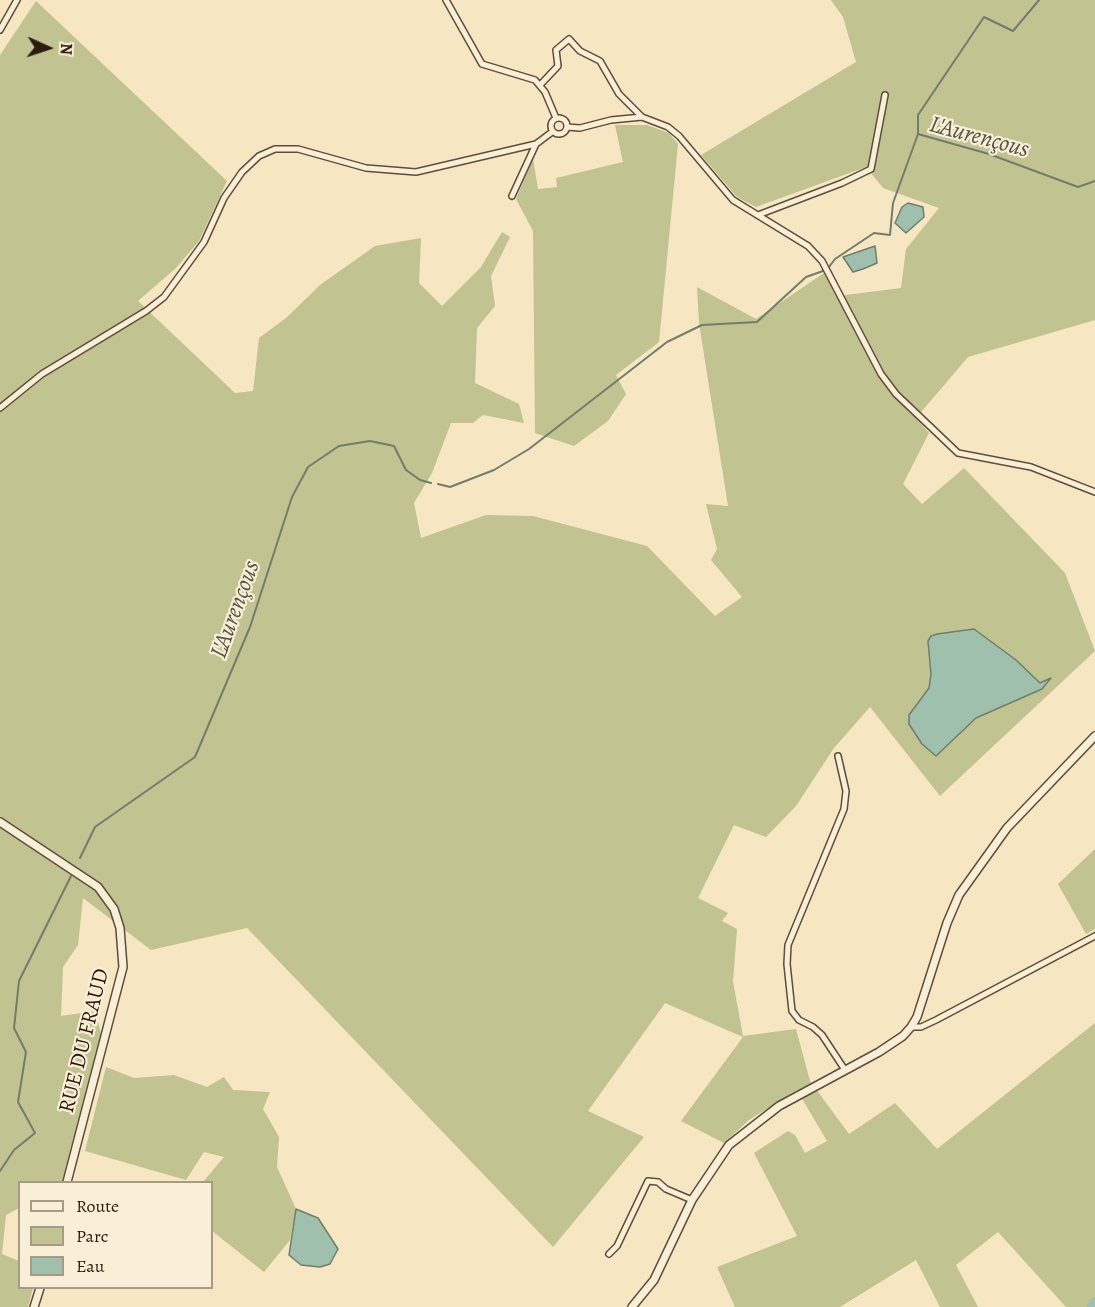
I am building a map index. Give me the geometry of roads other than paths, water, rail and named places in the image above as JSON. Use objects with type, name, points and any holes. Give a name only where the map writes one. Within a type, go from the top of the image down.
[{"type":"street","points":[[0,30],[16,0]]},
{"type":"street","points":[[446,0],[482,64],[536,80],[541,84],[556,118]]},
{"type":"street","points":[[541,84],[558,66],[556,50],[569,39],[580,51],[600,61],[619,94],[642,117],[669,127],[679,136],[733,200],[808,246],[822,261],[881,374],[896,394],[958,453],[1031,467],[1095,492]]},
{"type":"street","points":[[758,215],[842,183],[871,169],[885,95]]},
{"type":"street","points":[[552,132],[560,134],[567,127],[580,128],[611,120],[642,117]]},
{"type":"street","points":[[556,118],[564,120],[567,127]]},
{"type":"street","points":[[552,132],[551,124],[556,118]]},
{"type":"street","points":[[0,408],[42,374],[146,311],[164,297],[204,242],[224,198],[242,172],[259,156],[275,149],[298,149],[366,168],[416,172],[536,144],[552,132]]},
{"type":"street","points":[[512,196],[536,144]]},
{"type":"street","points":[[632,1307],[654,1280],[692,1200],[715,1164],[741,1134],[779,1106],[893,1044],[911,1027],[917,1017],[949,917],[959,895],[1007,828],[1095,736]]},
{"type":"street","points":[[838,756],[846,791],[844,808],[788,945],[787,964],[792,1011],[799,1020],[822,1035],[844,1070]]},
{"type":"street","name":"RUE DU FRAUD","points":[[0,822],[98,887],[114,909],[120,928],[123,967],[67,1181]]},
{"type":"street","points":[[911,1027],[921,1027],[936,1020],[1095,936]]},
{"type":"street","points":[[609,1254],[617,1246],[648,1181],[658,1182],[666,1189],[692,1200]]},
{"type":"street","points":[[34,1307],[39,1289]]},
{"type":"water","points":[[908,203],[923,207],[924,217],[906,233],[895,223],[902,207]]},
{"type":"water","points":[[875,246],[877,263],[853,272],[843,257]]},
{"type":"water","points":[[974,629],[1016,660],[1040,683],[1051,678],[1042,689],[976,718],[936,756],[922,744],[909,724],[909,715],[929,688],[931,674],[928,641],[931,636],[937,634]]},
{"type":"water","points":[[296,1209],[318,1218],[338,1249],[330,1264],[320,1267],[301,1265],[289,1255]]},
{"type":"waterway","points":[[918,134],[918,115],[984,17],[1013,31],[1039,0]]},
{"type":"waterway","name":"L'Aurençous","points":[[829,267],[835,259],[874,233],[890,235],[893,203],[918,134],[989,154],[1078,187],[1095,181]]},
{"type":"waterway","name":"L'Aurençous","points":[[438,484],[450,487],[494,470],[529,449],[667,342],[702,325],[757,322],[806,277],[823,271]]},
{"type":"waterway","name":"L'Aurençous","points":[[80,858],[95,827],[195,757],[250,627],[292,497],[308,467],[339,446],[370,441],[394,446],[406,470],[420,480],[431,483]]},
{"type":"waterway","name":"L'Aurençous","points":[[0,1171],[14,1150],[35,1133],[18,1102],[26,1052],[14,1028],[19,981],[71,876]]},
{"type":"waterway","points":[[1093,1307],[1095,1303]]}]
